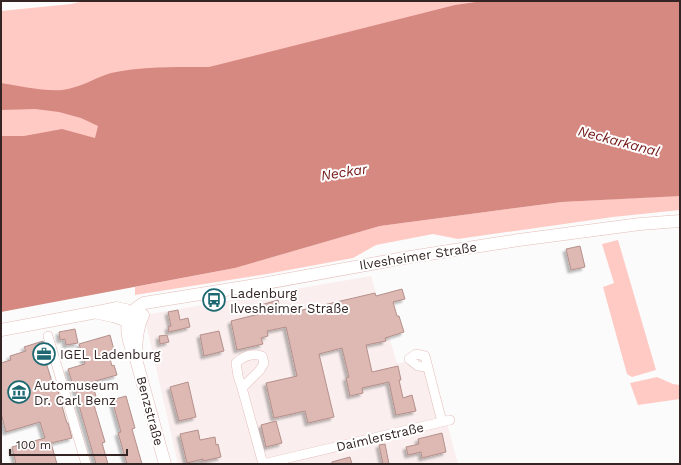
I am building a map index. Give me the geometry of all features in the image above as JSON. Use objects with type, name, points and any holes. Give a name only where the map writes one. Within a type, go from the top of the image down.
[{"type":"main road","name":"Ilvesheimer Straße","points":[[133,319],[137,307],[144,303],[518,240],[640,224],[680,221]]},
{"type":"main road","points":[[1,330],[97,312],[133,319]]},
{"type":"main road","name":"Benzstraße","points":[[133,319],[127,328],[128,340],[136,359],[165,464]]},
{"type":"street","points":[[48,336],[86,464]]},
{"type":"street","name":"Daimlerstraße","points":[[242,388],[263,464],[446,421],[428,367]]},
{"type":"shaded area","points":[[84,1],[680,1],[1,253],[1,11],[71,4]]},
{"type":"shaded area","points":[[680,196],[680,210],[613,217],[458,239],[433,234],[376,245],[353,258],[267,274],[135,295],[135,287],[235,268],[380,226],[562,202]]},
{"type":"shaded area","points":[[618,240],[656,370],[632,377],[627,374],[603,287],[614,283],[602,244]]},
{"type":"shaded area","points":[[371,276],[397,363],[430,360],[458,464],[178,464],[144,315]]},
{"type":"shaded area","points":[[657,377],[673,384],[680,385],[680,399],[638,405],[630,383]]},
{"type":"water","points":[[483,1],[680,1],[680,196],[562,202],[380,226],[235,268],[1,312],[1,136],[24,136],[62,129],[95,138],[98,126],[81,118],[59,112],[35,109],[1,110],[1,83],[35,89],[61,90],[74,88],[111,73],[135,69],[160,67],[209,67],[455,5]]},
{"type":"building","points":[[580,246],[585,267],[571,270],[566,249]]},
{"type":"building","points":[[402,289],[405,299],[393,302],[404,332],[385,338],[386,341],[366,345],[372,372],[398,366],[403,398],[412,395],[416,411],[396,415],[389,382],[362,388],[363,393],[350,396],[346,378],[349,377],[342,348],[319,354],[334,417],[308,423],[305,411],[274,418],[266,383],[297,376],[286,327],[267,331],[268,336],[261,338],[263,344],[237,350],[231,321],[263,313],[261,305],[278,300],[281,315],[375,293],[376,296]]},
{"type":"building","points":[[178,310],[180,320],[188,318],[190,327],[169,332],[168,327],[171,326],[168,312]]},
{"type":"building","points":[[75,329],[78,343],[66,345],[65,339],[60,340],[59,332]]},
{"type":"building","points":[[219,331],[224,351],[204,356],[200,335]]},
{"type":"building","points":[[110,335],[114,350],[108,352],[112,366],[114,365],[117,375],[92,382],[98,404],[94,405],[105,442],[102,443],[108,464],[96,464],[79,402],[68,369],[85,364],[79,344]]},
{"type":"building","points":[[167,335],[169,342],[160,344],[159,336]]},
{"type":"building","points":[[43,341],[48,358],[45,359],[54,388],[57,387],[72,438],[51,443],[57,464],[16,464],[12,447],[45,438],[40,422],[6,432],[1,413],[1,363],[11,360],[10,356],[26,351],[24,347]]},
{"type":"building","points":[[188,382],[196,417],[179,421],[170,387]]},
{"type":"building","points":[[126,396],[135,428],[132,429],[142,464],[127,464],[118,433],[121,432],[112,400]]},
{"type":"building","points":[[276,421],[282,443],[266,447],[261,425]]},
{"type":"building","points":[[198,430],[200,440],[215,437],[216,445],[218,444],[221,457],[187,463],[180,434]]},
{"type":"building","points":[[442,433],[446,452],[422,458],[421,452],[408,455],[406,447],[419,444],[418,439]]},
{"type":"building","points":[[385,444],[389,464],[383,464],[379,445]]},
{"type":"building","points":[[350,457],[352,464],[332,464],[332,462]]},
{"type":"place","name":"Ladenburg Ilvesheimer Straße","points":[[214,300]]},
{"type":"place","name":"IGEL Ladenburg","points":[[44,354]]},
{"type":"place","name":"Automuseum Dr. Carl Benz","points":[[19,392]]},
{"type":"water label","name":"Neckarkanal","points":[[619,141]]},
{"type":"water label","name":"Neckar","points":[[344,172]]}]
